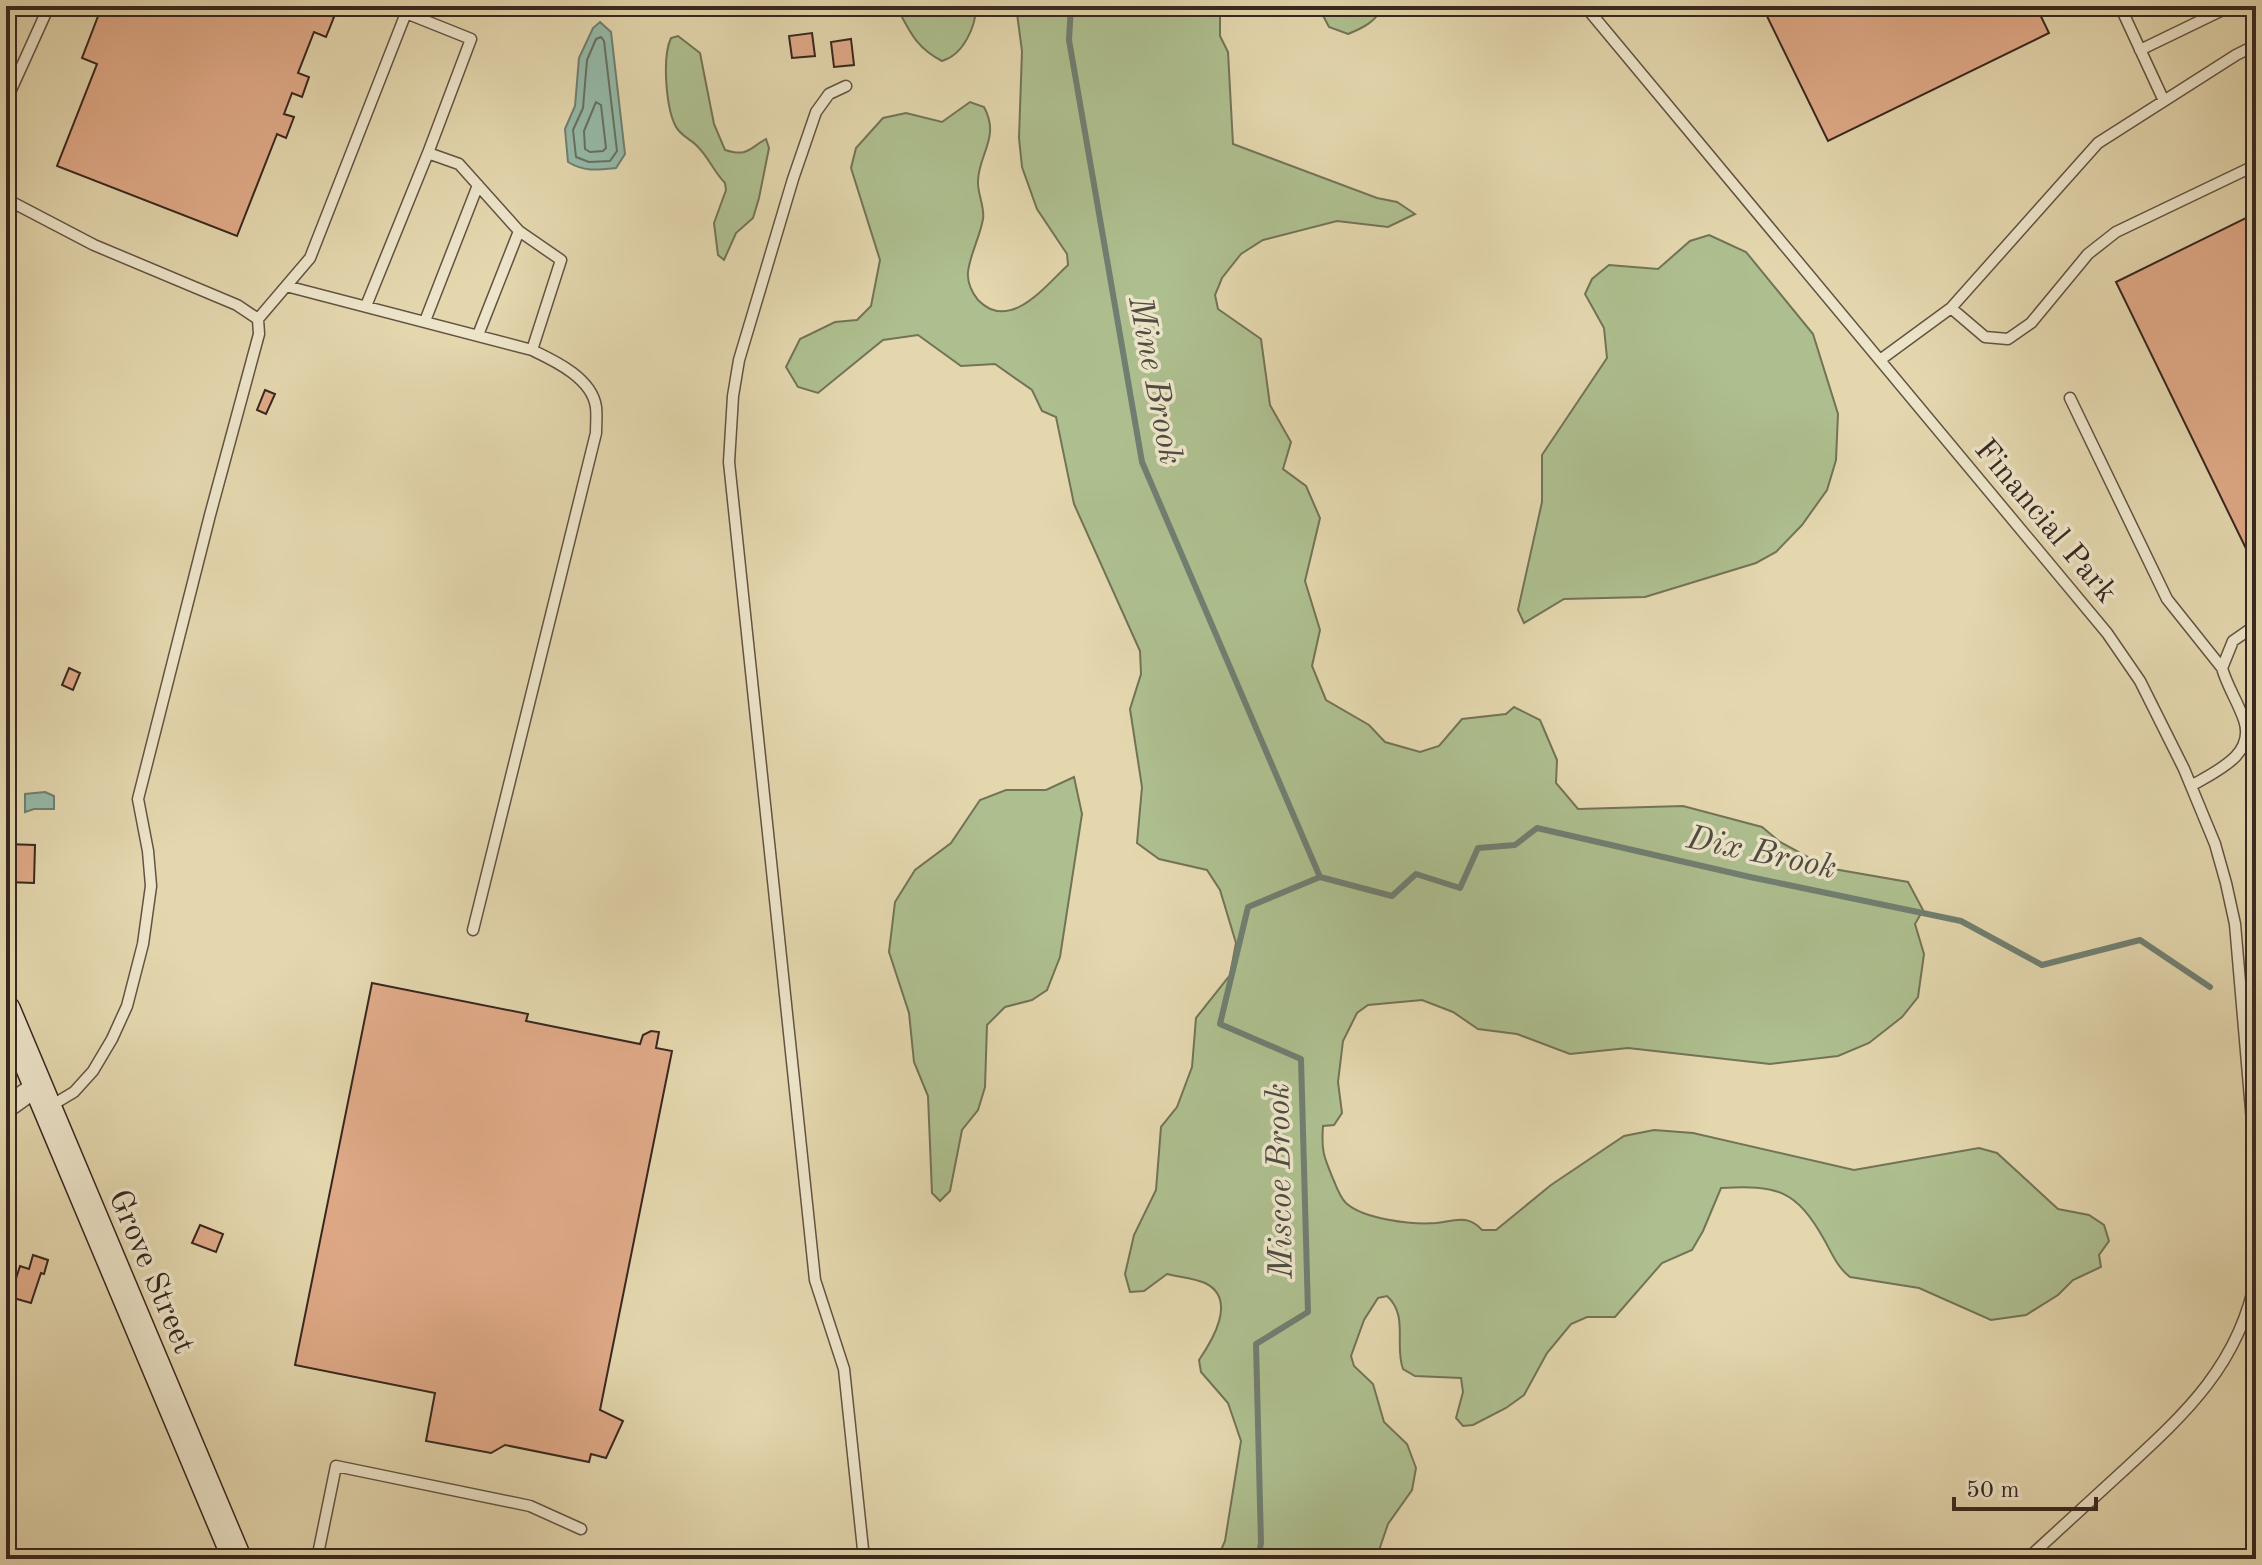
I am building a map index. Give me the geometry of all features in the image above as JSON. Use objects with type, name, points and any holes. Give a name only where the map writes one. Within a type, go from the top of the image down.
[{"type":"main road","name":"Grove Street","points":[[6,1010],[237,1559]]},
{"type":"street","points":[[6,1108],[43,1097]]},
{"type":"lane","points":[[6,101],[49,6]]},
{"type":"lane","name":"Financial Park","points":[[1585,6],[2119,648],[2149,698],[2215,844],[2235,924],[2256,1168]]},
{"type":"lane","points":[[2120,6],[2164,101]]},
{"type":"lane","points":[[2140,50],[2231,6]]},
{"type":"lane","points":[[43,1097],[74,1092],[93,1071],[127,1006],[143,944],[151,886],[138,799],[259,334],[258,319],[310,258],[406,13],[471,39],[366,306]]},
{"type":"lane","points":[[1880,360],[1951,308],[2098,143],[2256,45]]},
{"type":"lane","points":[[846,86],[829,94],[816,112],[793,179],[739,360],[733,396],[729,462],[815,1280],[844,1369],[864,1559]]},
{"type":"lane","points":[[428,153],[459,164],[519,231],[561,260],[532,350]]},
{"type":"lane","points":[[1951,308],[1985,337],[2008,339],[2031,323],[2088,254],[2116,232],[2256,165]]},
{"type":"lane","points":[[425,321],[478,185]]},
{"type":"lane","points":[[6,199],[94,245],[237,305],[258,319]]},
{"type":"lane","points":[[478,335],[519,231]]},
{"type":"lane","points":[[286,286],[532,350],[580,379],[596,404],[596,433],[473,930]]},
{"type":"lane","points":[[2070,398],[2167,599],[2222,668],[2245,722],[2247,740],[2240,754],[2191,786]]},
{"type":"lane","points":[[2222,668],[2233,641],[2256,625]]},
{"type":"lane","points":[[2027,1559],[2171,1427],[2203,1392],[2235,1338],[2256,1276]]},
{"type":"lane","points":[[317,1559],[336,1466],[530,1506],[581,1529]]},
{"type":"shaded area","points":[[896,6],[976,6],[974,23],[967,39],[956,53],[942,61],[919,44]]},
{"type":"shaded area","points":[[1016,6],[1220,6],[1220,36],[1228,52],[1233,144],[1377,198],[1397,202],[1415,214],[1388,227],[1337,221],[1263,240],[1241,254],[1222,278],[1215,295],[1218,309],[1261,339],[1270,405],[1291,442],[1283,469],[1306,486],[1320,518],[1305,581],[1320,630],[1312,666],[1326,700],[1369,725],[1385,742],[1420,752],[1439,746],[1462,719],[1506,714],[1514,707],[1540,720],[1557,760],[1556,783],[1578,809],[1683,806],[1762,827],[1780,842],[1828,868],[1908,882],[1923,910],[1915,924],[1924,954],[1918,997],[1902,1017],[1869,1043],[1838,1056],[1770,1064],[1628,1048],[1570,1054],[1517,1034],[1478,1029],[1453,1012],[1422,1000],[1368,1005],[1357,1013],[1343,1041],[1338,1082],[1342,1113],[1334,1125],[1323,1126],[1324,1154],[1344,1201],[1354,1209],[1388,1220],[1436,1223],[1466,1220],[1482,1230],[1496,1230],[1551,1185],[1624,1136],[1654,1130],[1693,1133],[1854,1170],[1979,1148],[1997,1153],[2058,1209],[2089,1215],[2104,1225],[2109,1241],[2099,1255],[2101,1267],[2073,1280],[2058,1295],[2026,1315],[1991,1320],[1919,1288],[1850,1277],[1839,1265],[1815,1224],[1794,1201],[1771,1190],[1721,1188],[1692,1250],[1662,1263],[1615,1317],[1587,1317],[1571,1324],[1547,1353],[1524,1395],[1473,1425],[1463,1426],[1456,1418],[1463,1392],[1461,1378],[1415,1376],[1403,1369],[1398,1312],[1387,1296],[1378,1298],[1364,1320],[1351,1356],[1354,1366],[1373,1384],[1384,1422],[1407,1444],[1416,1468],[1412,1490],[1388,1524],[1376,1559],[1217,1559],[1225,1541],[1241,1441],[1228,1403],[1201,1372],[1199,1360],[1215,1332],[1221,1309],[1220,1299],[1215,1290],[1205,1283],[1167,1274],[1144,1291],[1130,1292],[1125,1274],[1134,1235],[1156,1190],[1161,1127],[1177,1107],[1192,1067],[1196,1018],[1230,975],[1236,943],[1220,890],[1207,870],[1159,859],[1137,843],[1142,787],[1130,709],[1141,674],[1140,651],[1074,504],[1056,417],[1042,411],[1032,390],[995,364],[961,366],[918,335],[883,340],[818,393],[798,387],[786,367],[800,339],[835,322],[857,320],[871,306],[880,260],[851,168],[856,148],[883,118],[906,113],[942,122],[970,102],[984,107],[990,128],[979,173],[983,219],[968,272],[970,287],[978,300],[990,309],[1014,309],[1038,294],[1068,265],[1067,254],[1037,209],[1022,167],[1019,138],[1022,51]]},
{"type":"shaded area","points":[[1318,6],[1383,6],[1369,23],[1348,34],[1329,27]]},
{"type":"shaded area","points":[[678,36],[700,53],[714,124],[725,150],[743,152],[766,139],[769,148],[753,218],[736,233],[724,260],[718,255],[714,223],[726,190],[725,183],[702,151],[677,129],[669,106],[666,82],[668,46],[671,38]]},
{"type":"shaded area","points":[[1709,235],[1746,252],[1813,334],[1838,414],[1836,460],[1827,490],[1802,525],[1776,552],[1756,563],[1645,597],[1564,599],[1524,623],[1518,610],[1542,502],[1542,455],[1607,358],[1604,328],[1585,294],[1592,279],[1609,265],[1658,269],[1690,241]]},
{"type":"shaded area","points":[[1074,777],[1082,814],[1060,957],[1047,990],[1032,1000],[1005,1007],[987,1025],[985,1087],[978,1110],[962,1130],[950,1191],[940,1201],[932,1193],[928,1096],[914,1062],[909,1013],[889,952],[895,902],[915,870],[951,843],[980,800],[1006,790],[1046,790]]},
{"type":"water","points":[[600,22],[611,32],[625,154],[616,168],[591,170],[568,162],[565,129],[575,106],[579,58],[593,28]]},
{"type":"water","points":[[45,792],[54,796],[54,809],[25,812],[25,794]]},
{"type":"building","points":[[102,6],[325,6],[323,12],[334,17],[326,37],[314,32],[298,73],[309,77],[302,97],[292,93],[284,114],[294,117],[286,138],[277,134],[237,236],[57,166],[97,64],[82,58]]},
{"type":"building","points":[[1762,6],[2036,6],[2049,33],[1828,141]]},
{"type":"building","points":[[812,33],[815,56],[792,58],[789,36]]},
{"type":"building","points":[[851,39],[854,65],[834,67],[831,42]]},
{"type":"building","points":[[2256,213],[2256,569],[2116,282]]},
{"type":"building","points":[[265,390],[275,394],[266,414],[257,410]]},
{"type":"building","points":[[69,668],[80,673],[73,690],[62,685]]},
{"type":"building","points":[[6,844],[35,845],[34,883],[6,882]]},
{"type":"building","points":[[372,983],[528,1014],[526,1021],[640,1044],[643,1035],[651,1031],[659,1032],[656,1048],[672,1051],[600,1410],[623,1421],[606,1458],[591,1454],[589,1462],[505,1445],[491,1453],[426,1441],[435,1393],[295,1365]]},
{"type":"building","points":[[200,1225],[223,1234],[216,1252],[192,1243]]},
{"type":"building","points":[[33,1255],[48,1260],[31,1303],[10,1297],[20,1266],[29,1269]]},
{"type":"waterway","name":"Mine Brook","points":[[1071,6],[1069,40],[1142,462],[1320,877]]},
{"type":"waterway","name":"Dix Brook","points":[[1320,877],[1392,896],[1416,874],[1460,888],[1478,848],[1515,845],[1537,828],[1961,921],[2042,965],[2140,940],[2210,987]]},
{"type":"waterway","name":"Miscoe Brook","points":[[1258,1559],[1261,1543],[1256,1344],[1308,1312],[1301,1059],[1220,1024],[1248,907],[1320,877]]}]
